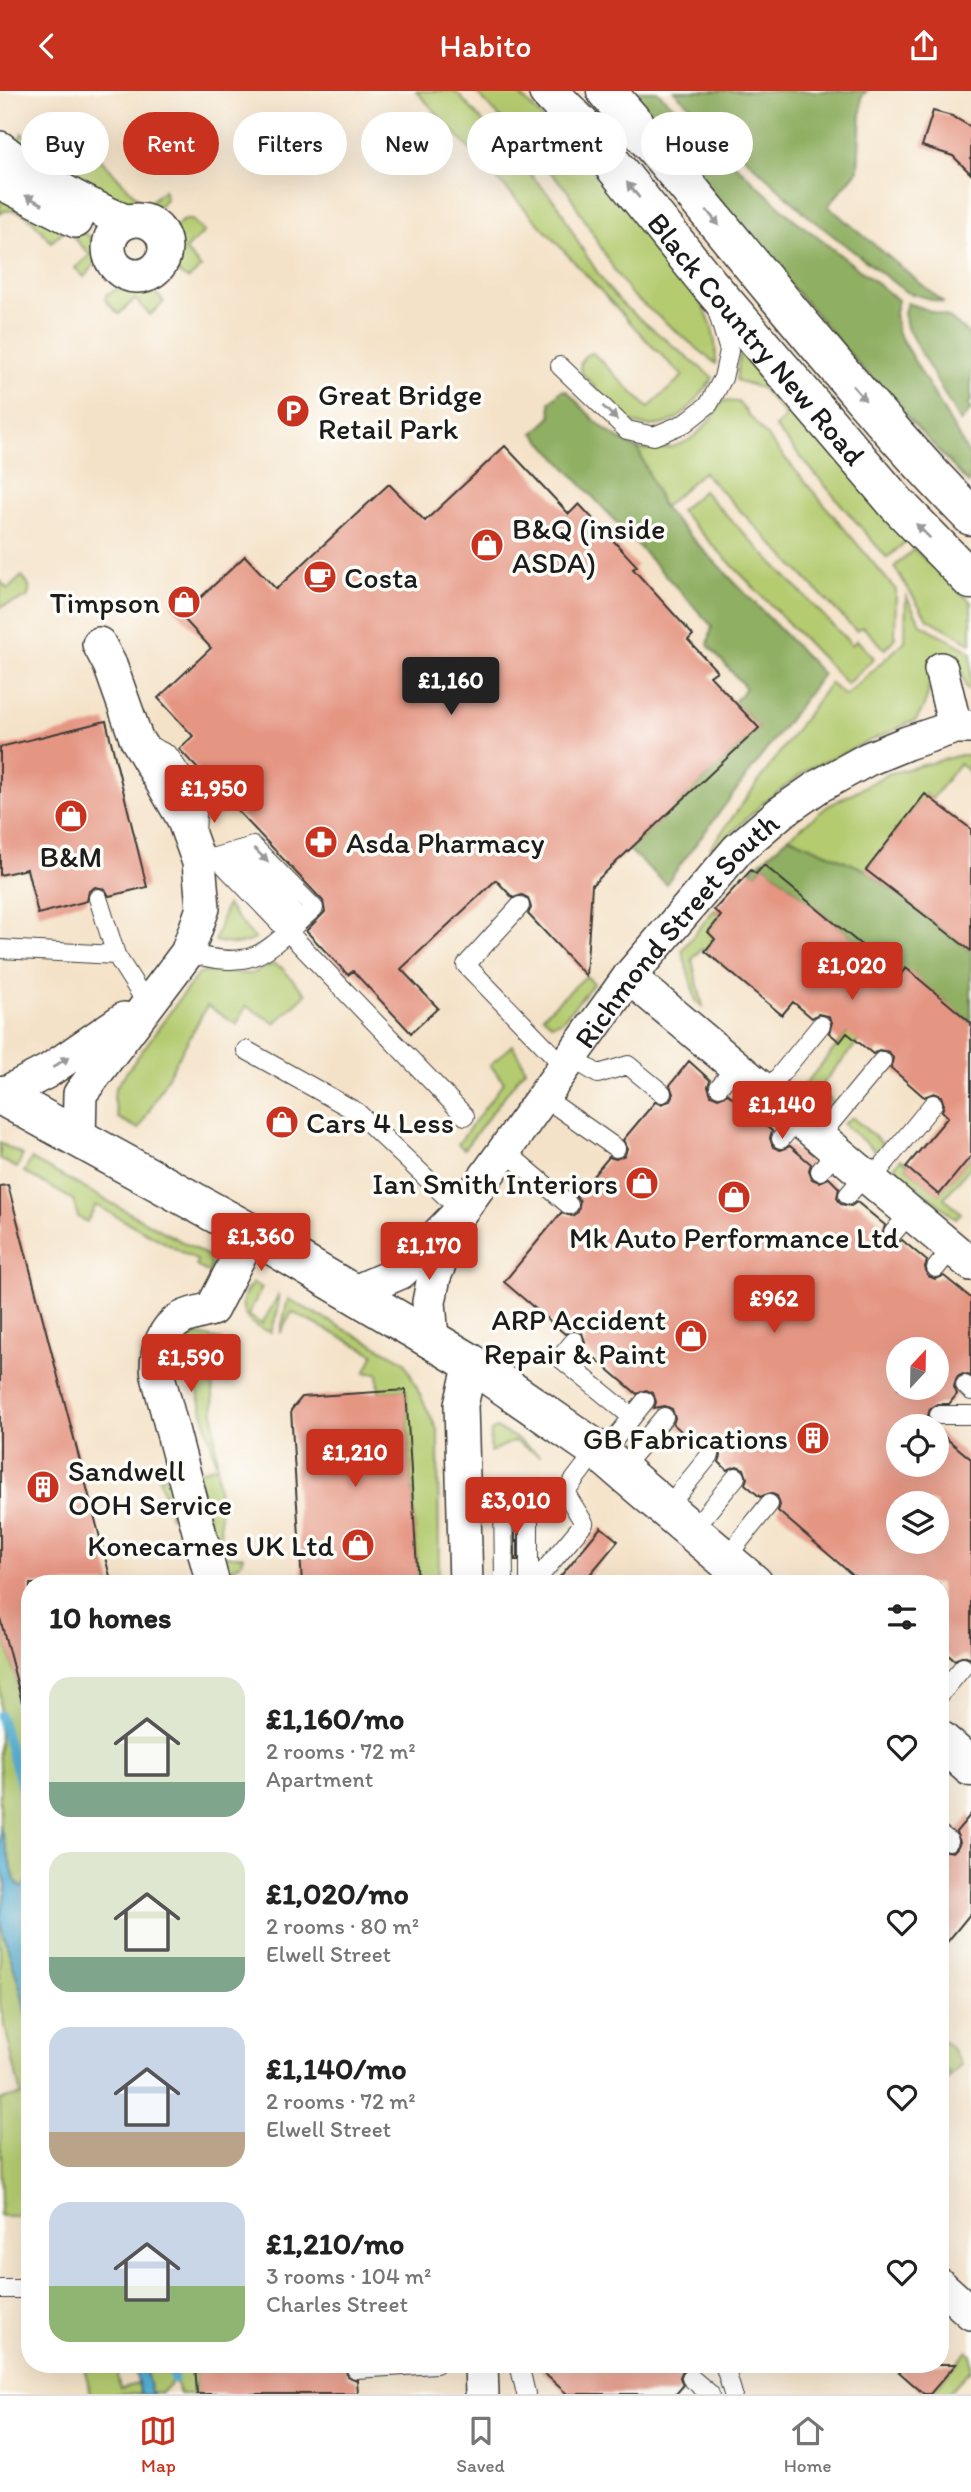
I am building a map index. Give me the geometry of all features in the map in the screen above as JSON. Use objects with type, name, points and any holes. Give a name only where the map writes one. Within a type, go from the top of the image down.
[{"type":"main road","name":"Black Country New Road","points":[[548,91],[582,126],[709,283],[897,504],[971,580]]},
{"type":"main road","name":"Black Country New Road","points":[[606,91],[813,340],[929,473],[971,516]]},
{"type":"main road","points":[[1,1095],[355,1292],[471,1363],[606,1458],[744,1575]]},
{"type":"street","points":[[0,148],[35,173],[103,212],[118,234],[100,236],[0,182]]},
{"type":"street","points":[[79,1138],[80,1094],[187,953],[203,908],[203,857],[136,738],[110,664],[99,644]]},
{"type":"street","name":"Richmond Street South","points":[[355,1292],[401,1272],[461,1210],[629,977],[738,849],[780,813],[819,786],[868,759],[963,727],[941,669]]},
{"type":"street","points":[[629,977],[728,1077],[766,1092],[811,1143],[862,1183],[901,1223],[953,1260]]},
{"type":"street","points":[[1,1095],[48,1071],[147,1004]]},
{"type":"street","name":"Richmond Street South","points":[[432,1338],[429,1302],[435,1274],[461,1210]]},
{"type":"street","points":[[211,1575],[156,1361],[168,1331],[178,1320],[212,1309],[251,1233]]},
{"type":"street","points":[[466,1575],[461,1405],[471,1363]]},
{"type":"street","points":[[949,2293],[971,2313]]},
{"type":"street","points":[[481,2373],[482,2394]]},
{"type":"lane","points":[[560,366],[627,430],[654,436],[685,422],[709,404],[723,378],[729,351],[709,283]]},
{"type":"lane","points":[[187,953],[216,960],[242,961],[262,954],[314,908],[253,846],[203,857]]},
{"type":"lane","points":[[235,851],[293,926],[465,1116]]},
{"type":"lane","points":[[203,857],[293,926]]},
{"type":"lane","points":[[98,898],[116,955],[147,1004]]},
{"type":"lane","points":[[520,906],[466,965],[567,1061],[598,1074],[628,1065],[662,1093]]},
{"type":"lane","points":[[0,949],[116,955]]},
{"type":"lane","points":[[766,1092],[821,1025]]},
{"type":"lane","points":[[246,1050],[357,1112],[461,1210]]},
{"type":"lane","points":[[811,1143],[882,1061]]},
{"type":"lane","points":[[542,1096],[616,1148]]},
{"type":"lane","points":[[862,1183],[933,1104]]},
{"type":"lane","points":[[913,1129],[928,1141]]},
{"type":"lane","points":[[504,1150],[569,1205]]},
{"type":"lane","points":[[574,1341],[561,1358],[632,1417]]},
{"type":"lane","points":[[606,1458],[645,1401]]},
{"type":"lane","points":[[949,1415],[971,1415]]},
{"type":"lane","points":[[503,1575],[503,1490],[565,1492],[606,1458],[664,1417]]},
{"type":"lane","points":[[679,1520],[710,1455]]},
{"type":"lane","points":[[679,1520],[736,1477]]},
{"type":"lane","points":[[528,1491],[531,1575]]},
{"type":"lane","points":[[539,1575],[584,1523],[565,1492]]},
{"type":"lane","points":[[725,1559],[769,1504]]},
{"type":"lane","points":[[949,1684],[963,1667]]},
{"type":"lane","points":[[0,2289],[21,2289]]},
{"type":"lane","points":[[521,2373],[526,2394]]},
{"type":"lane","points":[[727,2373],[733,2394]]},
{"type":"lane","points":[[691,2378],[710,2394]]},
{"type":"green space","points":[[416,91],[454,91],[458,94],[474,112],[467,112],[467,146],[453,131],[453,112],[435,112]]},
{"type":"green space","points":[[475,91],[516,91],[537,112],[495,112]]},
{"type":"green space","points":[[625,91],[657,91],[679,112],[643,112]]},
{"type":"green space","points":[[674,91],[867,91],[862,96],[858,170],[828,206],[944,303],[906,292],[809,217],[753,165],[753,112],[696,112]]},
{"type":"green space","points":[[21,135],[21,154],[13,150]]},
{"type":"green space","points":[[109,168],[145,206],[164,190],[166,199],[155,210],[130,211],[61,175],[109,175]]},
{"type":"green space","points":[[494,175],[531,175],[559,206],[579,244],[607,287],[624,306],[713,378],[680,417],[661,425],[647,426],[634,423],[614,407],[582,373],[580,366],[586,355],[593,353],[648,408],[683,376]]},
{"type":"green space","points":[[553,175],[596,175],[645,230],[699,299],[712,329],[716,364],[632,295],[567,190]]},
{"type":"green space","points":[[697,175],[746,175],[789,215],[898,300],[895,312],[897,331],[971,458],[969,484],[859,365]]},
{"type":"green space","points":[[0,191],[89,236],[95,247],[96,258],[88,273],[84,277],[75,268],[90,255],[66,229],[51,242],[35,223],[23,214],[16,211],[0,213]]},
{"type":"green space","points":[[183,220],[192,220],[204,232],[185,250],[201,268],[188,279],[177,270],[173,258],[174,229]]},
{"type":"green space","points":[[124,285],[139,291],[154,291],[164,302],[150,315],[135,299],[119,314],[105,300],[107,294]]},
{"type":"green space","points":[[907,303],[948,317],[971,336],[971,401],[968,404],[971,410],[960,422],[907,328],[904,312]]},
{"type":"green space","points":[[741,346],[909,539],[887,558],[775,427],[786,417],[763,389],[736,380]]},
{"type":"green space","points":[[562,390],[567,391],[607,431],[638,449],[663,508],[823,674],[666,884],[629,850],[759,728],[734,702],[746,688],[708,645],[712,626],[534,433],[551,417],[550,402]]},
{"type":"green space","points":[[723,401],[738,402],[896,590],[895,638],[885,649],[863,627],[856,631],[703,472],[663,508],[638,449],[667,448],[689,440],[707,424]]},
{"type":"green space","points":[[703,491],[852,645],[857,640],[874,658],[847,684],[680,511]]},
{"type":"green space","points":[[914,549],[971,602],[971,643],[927,618],[894,567]]},
{"type":"green space","points":[[22,576],[29,586],[27,598],[0,607],[0,581],[8,589]]},
{"type":"green space","points":[[906,596],[921,624],[971,652],[971,693],[966,687],[958,660],[929,662],[928,692],[916,720],[810,768],[763,803],[717,847],[711,847],[830,683],[845,696],[905,641]]},
{"type":"green space","points":[[961,755],[971,755],[971,773],[959,764],[932,799],[925,794],[866,870],[789,837],[828,806],[888,774]]},
{"type":"green space","points":[[789,837],[866,870],[971,951],[971,1023],[906,969],[899,976],[764,865],[756,874],[751,870]]},
{"type":"green space","points":[[226,905],[255,939],[235,944],[215,941]]},
{"type":"green space","points":[[714,910],[721,916],[708,932],[715,939],[705,951],[701,949],[692,960],[703,1007],[696,1001],[682,950]]},
{"type":"green space","points":[[273,964],[281,967],[306,994],[275,1023],[246,1006],[237,1024],[207,1006],[139,1129],[118,1118],[115,1088],[198,974],[251,974]]},
{"type":"green space","points":[[896,974],[858,1042],[818,1089],[833,1102],[829,1112],[801,1089]]},
{"type":"green space","points":[[586,976],[594,983],[562,1021],[552,1024],[543,1016]]},
{"type":"green space","points":[[512,1045],[525,1069],[464,1149],[458,1144],[504,1082],[490,1065]]},
{"type":"green space","points":[[852,1117],[883,1144],[878,1153],[843,1124]]},
{"type":"green space","points":[[0,1143],[23,1155],[17,1168],[0,1159]]},
{"type":"green space","points":[[971,1156],[971,1166],[944,1198],[961,1213],[956,1219],[894,1167],[901,1159],[908,1164],[906,1167],[939,1194]]},
{"type":"green space","points":[[31,1159],[208,1256],[211,1265],[209,1273],[196,1266],[198,1261],[96,1205],[87,1222],[78,1217],[73,1200],[24,1172]]},
{"type":"green space","points":[[253,1283],[262,1288],[248,1315],[262,1324],[278,1296],[278,1310],[271,1332],[254,1325],[244,1313],[243,1299]]},
{"type":"green space","points":[[288,1299],[404,1361],[438,1432],[439,1575],[417,1575],[406,1390],[379,1392],[378,1373],[365,1373],[374,1354],[292,1312],[280,1334]]},
{"type":"green space","points":[[199,1335],[221,1340],[230,1357],[211,1358],[217,1466],[191,1366],[171,1370],[177,1346],[186,1339]]},
{"type":"green space","points":[[496,1428],[541,1456],[514,1441],[490,1452],[491,1431]]},
{"type":"green space","points":[[217,1466],[222,1556],[243,1556],[241,1563],[233,1569],[221,1564],[196,1472]]},
{"type":"green space","points":[[165,1476],[171,1484],[176,1500],[176,1515],[170,1517],[159,1477]]},
{"type":"green space","points":[[0,1618],[21,1698],[21,1888],[15,1880],[0,1826]]},
{"type":"green space","points":[[0,1921],[21,1991],[21,2095],[0,2005]]},
{"type":"green space","points":[[949,2046],[961,2065],[949,2079]]},
{"type":"green space","points":[[21,2095],[21,2216],[0,2216],[0,2100]]},
{"type":"green space","points":[[967,2351],[971,2355],[971,2369],[947,2394],[930,2394],[949,2373]]},
{"type":"green space","points":[[85,2373],[118,2373],[120,2388],[138,2384],[141,2394],[91,2394]]},
{"type":"green space","points":[[146,2373],[196,2373],[197,2394],[180,2394],[174,2379],[160,2394],[151,2392]]},
{"type":"water","points":[[0,1826],[15,1880],[21,1888],[21,1991],[0,1921],[6,1885],[0,1862]]},
{"type":"water","points":[[135,2373],[146,2373],[151,2392],[155,2394],[141,2394]]},
{"type":"building","points":[[933,111],[952,116],[971,127],[971,174],[953,156],[922,146]]},
{"type":"building","points":[[505,446],[569,514],[579,504],[637,566],[633,569],[693,635],[688,640],[717,671],[710,676],[759,728],[592,885],[586,976],[528,914],[531,908],[528,898],[522,895],[513,898],[496,880],[401,969],[438,1008],[411,1033],[353,971],[348,975],[306,931],[325,912],[323,901],[179,749],[193,736],[158,698],[211,648],[171,605],[189,589],[198,600],[245,556],[276,589],[389,484],[425,521]]},
{"type":"building","name":"B&M","points":[[106,721],[147,887],[109,896],[105,889],[95,887],[89,891],[87,901],[38,914],[27,869],[0,875],[0,747]]},
{"type":"building","points":[[925,794],[971,829],[971,951],[866,870]]},
{"type":"building","points":[[764,865],[899,976],[906,968],[971,1023],[971,1156],[939,1195],[906,1167],[948,1117],[942,1111],[944,1105],[941,1096],[934,1093],[924,1097],[891,1068],[893,1058],[889,1052],[879,1050],[873,1054],[847,1033],[840,1042],[829,1033],[832,1022],[828,1016],[818,1014],[812,1018],[793,1002],[782,1015],[705,951],[715,939],[708,932],[721,916],[714,910],[751,870],[756,874]]},
{"type":"building","points":[[689,1061],[710,1080],[708,1086],[711,1095],[718,1098],[728,1094],[772,1131],[770,1138],[773,1147],[780,1150],[790,1146],[811,1164],[809,1170],[812,1179],[819,1182],[829,1178],[839,1188],[837,1198],[841,1204],[851,1206],[857,1202],[885,1225],[882,1236],[886,1242],[896,1244],[902,1240],[927,1261],[925,1267],[928,1276],[935,1279],[944,1276],[971,1298],[971,1376],[963,1374],[957,1377],[954,1387],[957,1394],[949,1404],[938,1404],[930,1409],[929,1414],[886,1414],[886,1477],[949,1477],[949,1441],[971,1459],[971,1659],[964,1656],[954,1660],[949,1656],[949,1575],[853,1575],[778,1511],[780,1505],[777,1496],[770,1493],[760,1497],[745,1484],[747,1478],[744,1469],[737,1466],[727,1470],[719,1462],[721,1456],[718,1447],[711,1444],[701,1448],[673,1424],[675,1418],[672,1409],[665,1406],[654,1408],[656,1402],[653,1393],[646,1390],[637,1394],[583,1348],[585,1342],[582,1333],[575,1330],[565,1334],[504,1282],[561,1213],[572,1216],[578,1212],[580,1202],[576,1196],[609,1157],[616,1159],[625,1155],[627,1148],[623,1140],[655,1102],[661,1104],[670,1101],[673,1094],[670,1085]]},
{"type":"building","points":[[8,1185],[110,1575],[21,1575],[21,1698],[0,1618],[0,1186]]},
{"type":"building","points":[[406,1390],[417,1575],[301,1575],[291,1410],[302,1397]]},
{"type":"building","points":[[515,1515],[518,1515],[518,1560],[515,1560]]},
{"type":"building","points":[[601,1527],[618,1541],[590,1575],[561,1575]]},
{"type":"building","points":[[971,1814],[971,1913],[949,1940],[949,1851],[953,1852],[960,1842],[956,1832]]},
{"type":"building","points":[[196,2373],[347,2373],[347,2376],[357,2380],[358,2394],[197,2394]]},
{"type":"building","points":[[544,2373],[682,2373],[683,2386],[676,2394],[567,2394]]},
{"type":"building","points":[[900,2373],[948,2373],[930,2394],[924,2394]]},
{"type":"waterway","points":[[0,1715],[21,1786]]},
{"type":"waterway","points":[[173,2373],[174,2379]]},
{"type":"place","name":"Great Bridge Retail Park","points":[[293,411]]},
{"type":"place","name":"B&Q (inside ASDA)","points":[[487,545]]},
{"type":"place","name":"Costa","points":[[320,577]]},
{"type":"place","name":"Timpson","points":[[184,602]]},
{"type":"place","name":"B&M","points":[[71,816]]},
{"type":"place","name":"Asda Pharmacy","points":[[321,842]]},
{"type":"place","name":"Cars 4 Less","points":[[282,1122]]},
{"type":"place","name":"Ian Smith Interiors","points":[[642,1183]]},
{"type":"place","name":"Mk Auto Performance Ltd","points":[[734,1197]]},
{"type":"place","name":"ARP Accident Repair & Paint","points":[[691,1336]]},
{"type":"place","name":"GB Fabrications","points":[[813,1438]]},
{"type":"place","name":"Sandwell OOH Service","points":[[43,1487]]},
{"type":"place","name":"Konecarnes UK Ltd","points":[[358,1545]]}]
